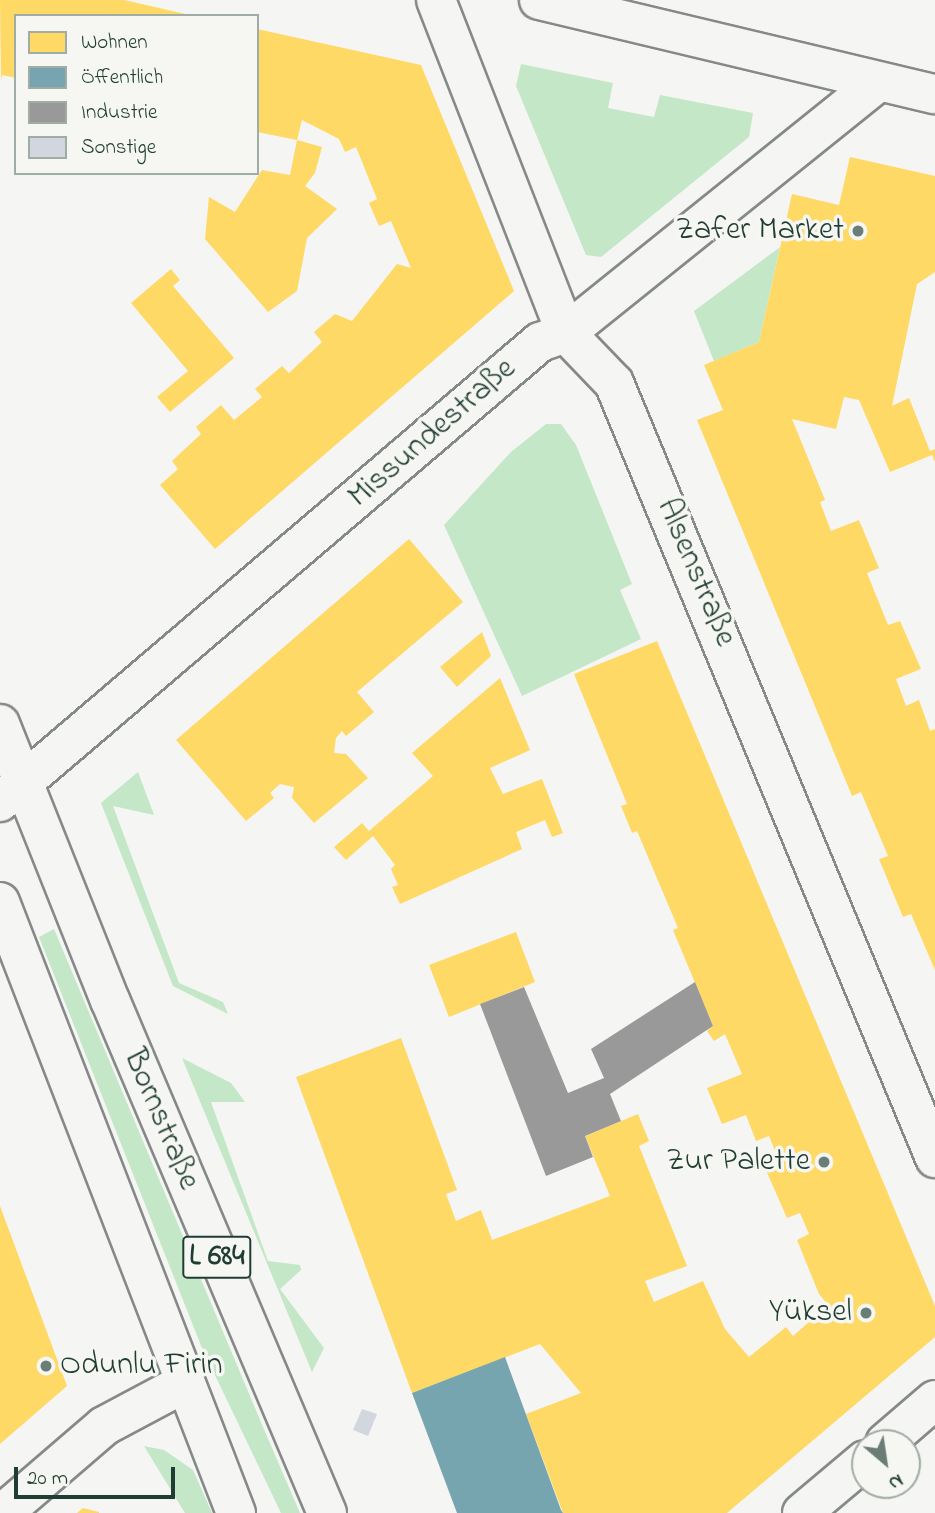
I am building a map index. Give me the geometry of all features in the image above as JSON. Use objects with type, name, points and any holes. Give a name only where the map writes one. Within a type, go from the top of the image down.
[{"type":"street","name":"Alsenstraße","points":[[436,0],[566,333],[614,383],[935,1158]]},
{"type":"street","points":[[539,0],[935,94]]},
{"type":"street","name":"Missundestraße","points":[[11,793],[540,342],[566,333],[878,82]]},
{"type":"street","name":"Bornstraße","points":[[0,724],[11,793],[327,1513]]},
{"type":"street","name":"L 684","points":[[0,902],[236,1513]]},
{"type":"street","points":[[3,1513],[104,1426],[185,1383]]},
{"type":"street","points":[[902,1429],[935,1401]]},
{"type":"street","points":[[802,1513],[851,1472]]},
{"type":"green space","points":[[521,64],[613,83],[608,108],[654,117],[660,95],[753,113],[749,137],[601,257],[586,255],[516,86]]},
{"type":"green space","points":[[780,247],[759,342],[714,361],[694,311]]},
{"type":"green space","points":[[546,424],[561,424],[576,445],[632,584],[620,590],[641,639],[522,696],[444,525],[511,452]]},
{"type":"green space","points":[[138,772],[154,815],[113,806],[179,983],[223,1002],[228,1014],[173,986],[101,803]]},
{"type":"green space","points":[[54,929],[300,1513],[281,1513],[202,1348],[39,937]]},
{"type":"green space","points":[[182,1058],[231,1083],[245,1102],[211,1102],[268,1261],[300,1265],[301,1270],[280,1289],[324,1348],[312,1372]]},
{"type":"green space","points":[[144,1446],[164,1450],[193,1470],[212,1513],[185,1513]]},
{"type":"building: Wohnen","points":[[0,0],[124,0],[186,14],[14,14],[14,78],[2,75],[1,82]]},
{"type":"building: Wohnen","points":[[259,29],[421,65],[514,291],[215,549],[160,485],[178,469],[172,461],[201,434],[196,427],[221,405],[234,420],[262,397],[255,389],[282,366],[289,373],[322,342],[314,332],[335,314],[352,321],[397,264],[411,268],[391,221],[379,226],[369,203],[377,199],[356,147],[345,152],[339,139],[302,120],[297,140],[259,132]]},
{"type":"building: Wohnen","points":[[297,140],[322,147],[315,173],[305,186],[337,209],[307,238],[297,291],[268,312],[205,239],[209,197],[235,212],[262,170],[290,175]]},
{"type":"building: Wohnen","points":[[850,157],[935,176],[935,272],[917,284],[892,406],[909,398],[930,451],[935,449],[935,462],[932,455],[890,472],[859,400],[844,397],[836,429],[792,419],[825,500],[820,502],[831,531],[859,520],[879,568],[867,573],[888,625],[900,621],[921,669],[896,679],[906,706],[919,700],[930,731],[935,729],[935,970],[911,914],[903,917],[879,859],[888,856],[861,792],[852,796],[697,420],[723,410],[704,365],[759,342],[792,194],[839,205]]},
{"type":"building: Wohnen","points":[[171,269],[180,280],[173,286],[234,358],[170,412],[157,397],[188,371],[131,303]]},
{"type":"building: Wohnen","points":[[409,539],[463,602],[357,692],[374,712],[346,736],[342,731],[336,738],[334,753],[346,754],[368,778],[314,823],[292,798],[294,787],[280,784],[270,793],[274,798],[246,821],[176,740]]},
{"type":"building: Wohnen","points":[[482,632],[491,656],[457,687],[440,667]]},
{"type":"building: Wohnen","points":[[657,641],[935,1306],[935,1337],[727,1513],[563,1513],[526,1414],[581,1393],[540,1344],[412,1393],[296,1077],[401,1038],[457,1190],[446,1194],[456,1221],[481,1210],[492,1240],[610,1196],[585,1136],[638,1114],[649,1141],[639,1146],[687,1266],[645,1281],[654,1302],[703,1281],[725,1329],[749,1357],[786,1327],[793,1336],[828,1305],[819,1294],[797,1240],[809,1234],[800,1213],[787,1218],[765,1168],[779,1161],[769,1136],[756,1141],[746,1115],[722,1124],[707,1088],[742,1074],[725,1034],[714,1041],[707,1031],[713,1026],[673,930],[678,928],[637,831],[632,833],[621,806],[627,804],[574,674]]},
{"type":"building: Wohnen","points":[[500,678],[530,750],[490,768],[503,794],[542,779],[563,833],[552,837],[545,820],[516,832],[522,849],[400,904],[392,887],[398,885],[391,869],[395,865],[373,836],[346,860],[334,847],[362,823],[369,831],[433,776],[412,753]]},
{"type":"building: Wohnen","points":[[516,932],[535,982],[449,1017],[429,965]]},
{"type":"building: Wohnen","points":[[0,1206],[67,1386],[0,1444]]},
{"type":"building: Wohnen","points":[[83,1508],[99,1512],[99,1513],[77,1513]]},
{"type":"building: Öffentlich","points":[[505,1357],[563,1513],[457,1513],[412,1393]]},
{"type":"building: Industrie","points":[[695,982],[713,1026],[610,1094],[621,1121],[585,1136],[593,1157],[546,1176],[480,1004],[524,987],[568,1093],[604,1078],[591,1049]]},
{"type":"building: Sonstige","points":[[362,1409],[377,1414],[368,1436],[353,1430]]},
{"type":"place","name":"Zafer Market","points":[[858,231]]},
{"type":"place","name":"Zur Palette","points":[[824,1162]]},
{"type":"place","name":"Yüksel","points":[[866,1313]]},
{"type":"place","name":"Odunlu Firin","points":[[46,1366]]}]
